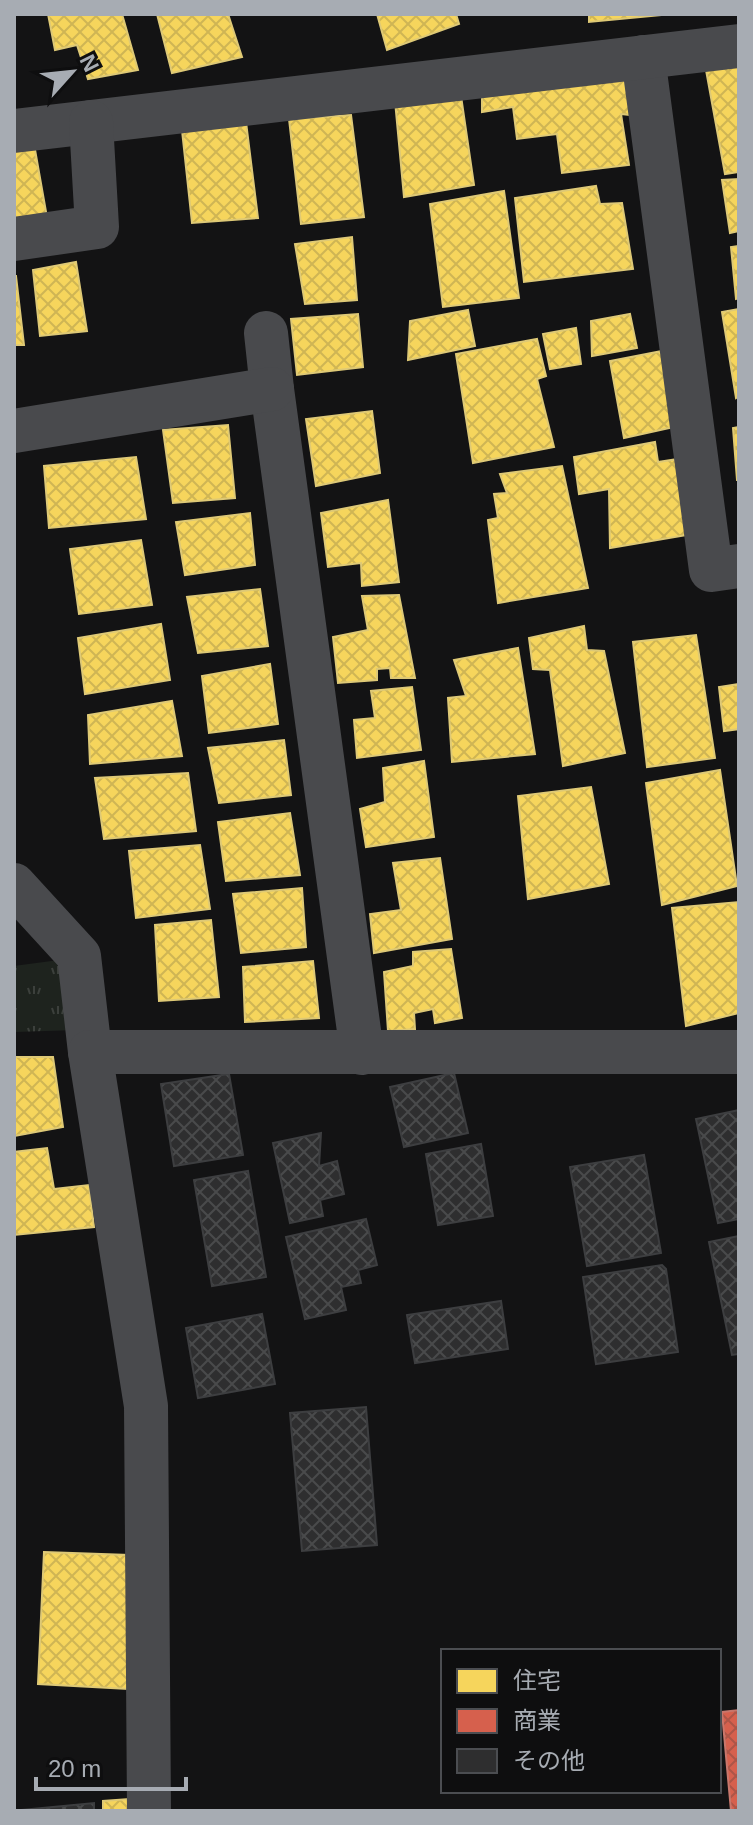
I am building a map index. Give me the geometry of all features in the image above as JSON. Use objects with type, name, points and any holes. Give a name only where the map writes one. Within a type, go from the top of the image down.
[{"type":"street","points":[[14,131],[739,46]]},
{"type":"street","points":[[643,57],[711,570],[739,566]]},
{"type":"street","points":[[14,239],[97,227],[91,122]]},
{"type":"street","points":[[266,333],[362,1053]]},
{"type":"street","points":[[14,431],[272,389]]},
{"type":"street","points":[[14,885],[79,956],[90,1052],[146,1406],[149,1811]]},
{"type":"street","points":[[90,1052],[739,1052]]},
{"type":"green space","points":[[67,959],[76,1030],[14,1032],[14,966]]},
{"type":"building: 住宅","points":[[48,14],[122,14],[138,70],[88,79],[77,45],[55,50]]},
{"type":"building: 住宅","points":[[157,14],[228,14],[242,57],[172,73]]},
{"type":"building: 住宅","points":[[377,14],[456,14],[459,24],[387,50]]},
{"type":"building: 住宅","points":[[589,14],[672,14],[589,22]]},
{"type":"building: 住宅","points":[[739,64],[739,172],[725,174],[706,70]]},
{"type":"building: 住宅","points":[[623,71],[631,115],[621,114],[629,165],[562,173],[557,134],[517,139],[513,107],[482,112],[482,85]]},
{"type":"building: 住宅","points":[[461,96],[474,185],[404,197],[395,101]]},
{"type":"building: 住宅","points":[[351,115],[364,217],[301,224],[289,119]]},
{"type":"building: 住宅","points":[[181,121],[246,122],[258,218],[192,223]]},
{"type":"building: 住宅","points":[[34,144],[48,223],[14,226],[14,147]]},
{"type":"building: 住宅","points":[[739,179],[739,231],[730,233],[722,180]]},
{"type":"building: 住宅","points":[[596,186],[600,204],[622,203],[633,269],[524,282],[515,198]]},
{"type":"building: 住宅","points":[[504,191],[519,298],[443,307],[430,204]]},
{"type":"building: 住宅","points":[[352,237],[357,300],[305,304],[295,244]]},
{"type":"building: 住宅","points":[[739,246],[739,298],[736,299],[731,247]]},
{"type":"building: 住宅","points":[[76,262],[87,331],[40,336],[33,270]]},
{"type":"building: 住宅","points":[[16,276],[24,345],[14,345]]},
{"type":"building: 住宅","points":[[739,309],[739,396],[736,398],[722,312]]},
{"type":"building: 住宅","points":[[468,310],[475,346],[408,360],[410,321]]},
{"type":"building: 住宅","points":[[358,314],[363,367],[297,375],[291,319]]},
{"type":"building: 住宅","points":[[630,314],[637,348],[592,356],[591,321]]},
{"type":"building: 住宅","points":[[576,328],[581,364],[550,369],[543,334]]},
{"type":"building: 住宅","points":[[537,339],[546,376],[537,379],[554,447],[473,463],[456,354]]},
{"type":"building: 住宅","points":[[662,351],[674,427],[624,438],[610,361]]},
{"type":"building: 住宅","points":[[372,411],[380,473],[316,486],[306,419]]},
{"type":"building: 住宅","points":[[228,425],[235,498],[173,503],[163,430]]},
{"type":"building: 住宅","points":[[739,427],[739,480],[737,480],[733,428]]},
{"type":"building: 住宅","points":[[655,442],[658,462],[678,459],[687,535],[610,548],[609,489],[579,494],[574,457]]},
{"type":"building: 住宅","points":[[136,457],[146,519],[49,528],[44,466]]},
{"type":"building: 住宅","points":[[562,466],[588,588],[498,603],[488,520],[498,518],[494,494],[507,493],[500,474]]},
{"type":"building: 住宅","points":[[388,500],[399,582],[362,586],[361,563],[328,567],[321,513]]},
{"type":"building: 住宅","points":[[250,513],[255,565],[185,575],[176,522]]},
{"type":"building: 住宅","points":[[141,540],[152,605],[79,614],[70,549]]},
{"type":"building: 住宅","points":[[260,589],[268,646],[198,653],[187,597]]},
{"type":"building: 住宅","points":[[399,595],[415,678],[391,678],[390,668],[377,669],[377,680],[338,683],[333,637],[368,630],[362,596]]},
{"type":"building: 住宅","points":[[161,624],[170,680],[85,694],[78,638]]},
{"type":"building: 住宅","points":[[584,626],[587,650],[604,651],[625,753],[563,766],[550,670],[533,669],[529,638]]},
{"type":"building: 住宅","points":[[696,635],[715,758],[647,767],[633,642]]},
{"type":"building: 住宅","points":[[518,648],[535,754],[452,762],[448,698],[466,696],[454,660]]},
{"type":"building: 住宅","points":[[270,664],[278,724],[209,733],[202,676]]},
{"type":"building: 住宅","points":[[739,684],[739,729],[724,731],[719,687]]},
{"type":"building: 住宅","points":[[412,687],[421,750],[357,758],[354,720],[375,718],[371,691]]},
{"type":"building: 住宅","points":[[172,701],[182,756],[90,764],[88,715]]},
{"type":"building: 住宅","points":[[284,740],[291,795],[219,803],[208,748]]},
{"type":"building: 住宅","points":[[424,761],[434,837],[366,847],[360,809],[385,802],[383,768]]},
{"type":"building: 住宅","points":[[720,770],[737,886],[662,905],[646,783]]},
{"type":"building: 住宅","points":[[188,773],[196,831],[104,839],[95,778]]},
{"type":"building: 住宅","points":[[591,787],[609,884],[528,899],[518,796]]},
{"type":"building: 住宅","points":[[290,813],[300,875],[226,881],[218,822]]},
{"type":"building: 住宅","points":[[200,845],[210,909],[136,918],[129,851]]},
{"type":"building: 住宅","points":[[440,858],[452,939],[374,953],[370,914],[401,910],[393,863]]},
{"type":"building: 住宅","points":[[302,888],[306,947],[241,953],[233,894]]},
{"type":"building: 住宅","points":[[739,902],[739,1013],[686,1026],[672,908]]},
{"type":"building: 住宅","points":[[211,920],[219,997],[159,1001],[155,925]]},
{"type":"building: 住宅","points":[[451,949],[462,1018],[435,1023],[433,1009],[414,1013],[415,1029],[388,1031],[384,972],[413,966],[413,952]]},
{"type":"building: 住宅","points":[[313,961],[319,1018],[245,1022],[243,967]]},
{"type":"building: 住宅","points":[[14,1057],[53,1057],[63,1127],[14,1136]]},
{"type":"building: 住宅","points":[[47,1148],[54,1189],[89,1185],[94,1227],[14,1235],[14,1152]]},
{"type":"building: 住宅","points":[[44,1552],[129,1555],[128,1689],[38,1684]]},
{"type":"building: 住宅","points":[[129,1799],[129,1811],[103,1811],[103,1801]]},
{"type":"building: 商業","points":[[739,1710],[739,1811],[731,1811],[722,1712]]},
{"type":"building: その他","points":[[454,1073],[468,1133],[404,1147],[390,1087]]},
{"type":"building: その他","points":[[229,1074],[243,1155],[174,1166],[161,1084]]},
{"type":"building: その他","points":[[739,1110],[739,1219],[718,1223],[696,1119]]},
{"type":"building: その他","points":[[321,1133],[319,1166],[337,1161],[344,1194],[320,1200],[323,1216],[290,1223],[273,1143]]},
{"type":"building: その他","points":[[481,1144],[493,1216],[438,1225],[426,1154]]},
{"type":"building: その他","points":[[644,1155],[661,1253],[587,1266],[570,1167]]},
{"type":"building: その他","points":[[248,1171],[266,1277],[212,1286],[194,1180]]},
{"type":"building: その他","points":[[366,1219],[377,1265],[358,1270],[361,1283],[341,1287],[346,1310],[305,1319],[286,1237]]},
{"type":"building: その他","points":[[739,1236],[739,1354],[732,1355],[709,1242]]},
{"type":"building: その他","points":[[662,1265],[666,1269],[678,1352],[596,1364],[583,1277]]},
{"type":"building: その他","points":[[501,1301],[508,1349],[415,1363],[407,1315]]},
{"type":"building: その他","points":[[262,1314],[275,1384],[198,1398],[186,1328]]},
{"type":"building: その他","points":[[366,1407],[377,1545],[302,1551],[290,1413]]},
{"type":"building: その他","points":[[94,1803],[94,1811],[22,1811],[22,1810]]}]
